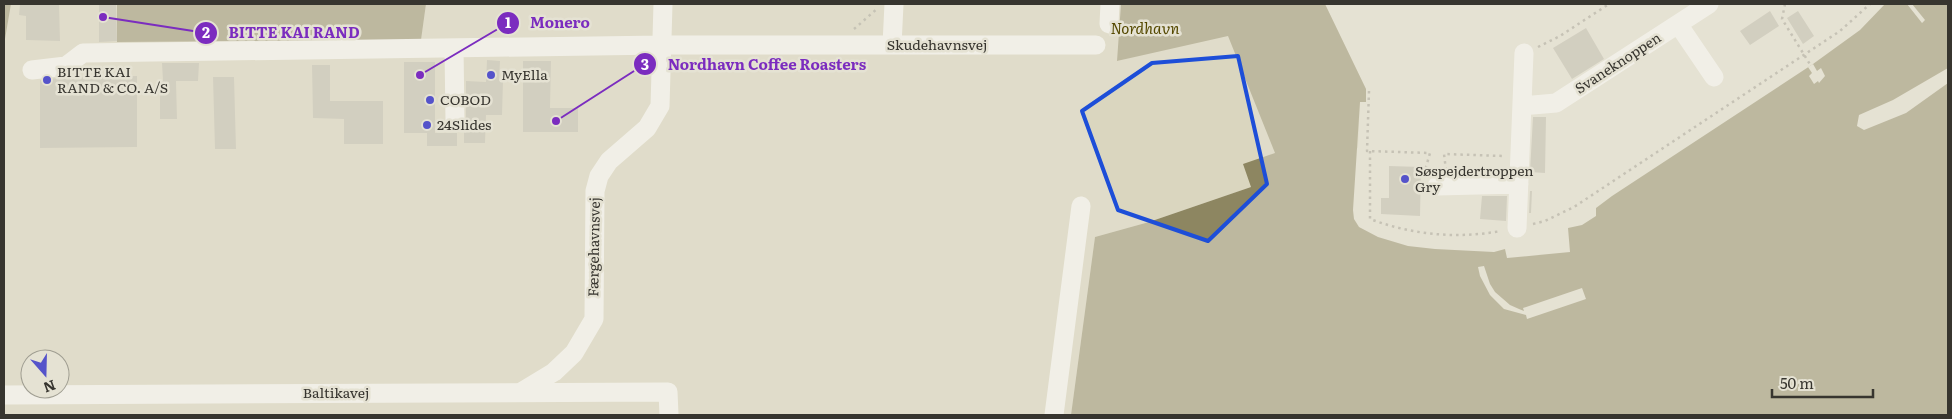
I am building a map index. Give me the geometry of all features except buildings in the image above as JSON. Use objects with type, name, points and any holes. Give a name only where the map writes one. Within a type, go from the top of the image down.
[{"type":"street","name":"Færgehavnsvej","points":[[520,392],[554,372],[574,353],[594,319],[595,192],[599,176],[609,161],[647,128],[660,106],[663,4]]},
{"type":"street","points":[[892,45],[894,4]]},
{"type":"street","points":[[1110,4],[1110,24]]},
{"type":"street","name":"Svaneknoppen","points":[[1522,106],[1556,103],[1709,4]]},
{"type":"street","points":[[1678,24],[1714,77]]},
{"type":"street","name":"Skudehavnsvej","points":[[32,70],[66,66],[83,53],[662,45],[1096,45]]},
{"type":"street","points":[[454,48],[455,120]]},
{"type":"street","points":[[1517,228],[1524,53]]},
{"type":"street","points":[[1437,186],[1519,184]]},
{"type":"street","points":[[1054,415],[1081,206]]},
{"type":"street","name":"Baltikavej","points":[[4,395],[668,392],[669,415]]},
{"type":"path","points":[[836,45],[883,4]]},
{"type":"path","points":[[1524,53],[1560,36],[1609,4]]},
{"type":"path","points":[[1785,4],[1782,19],[1810,66]]},
{"type":"path","points":[[1370,151],[1370,219],[1394,228],[1424,234],[1460,236],[1517,228],[1545,221],[1574,207],[1840,31],[1870,4]]},
{"type":"path","points":[[1369,91],[1367,151],[1430,153]]},
{"type":"path","points":[[1444,154],[1520,156]]},
{"type":"highlighted area","points":[[1238,56],[1267,184],[1208,241],[1118,210],[1082,111],[1152,63]]},
{"type":"shaded area","points":[[11,4],[117,4],[117,41],[421,39],[426,4],[1121,4],[1118,61],[1325,4],[1366,89],[1366,102],[1360,102],[1358,148],[1149,222],[1095,237],[1071,415],[4,415],[4,45]]},
{"type":"water","points":[[4,4],[11,4],[4,45]]},
{"type":"water","points":[[117,4],[426,4],[421,40],[117,42]]},
{"type":"water","name":"Nordhavn","points":[[1121,4],[1325,4],[1366,89],[1366,102],[1360,102],[1353,210],[1354,219],[1359,227],[1378,237],[1408,246],[1494,252],[1505,249],[1507,258],[1570,252],[1568,228],[1582,225],[1596,216],[1596,208],[1612,196],[1813,64],[1860,30],[1885,4],[1948,4],[1948,415],[1071,415],[1095,237],[1149,222],[1251,187],[1243,164],[1275,153],[1228,36],[1117,61]]},
{"type":"pier","points":[[1907,4],[1912,4],[1925,20],[1922,23]]},
{"type":"pier","points":[[1813,64],[1817,71],[1821,68],[1825,76],[1819,83],[1818,81],[1814,84],[1809,76],[1812,73],[1808,67]]},
{"type":"pier","points":[[1948,68],[1948,83],[1906,113],[1864,130],[1857,126],[1859,115],[1893,100]]},
{"type":"pier","points":[[1484,266],[1495,292],[1510,305],[1524,311],[1523,308],[1582,288],[1586,299],[1527,319],[1526,315],[1504,309],[1490,295],[1480,276],[1478,267]]},
{"type":"place","name":"BITTE KAI RAND","points":[[103,17]]},
{"type":"place","name":"Monero","points":[[420,75]]},
{"type":"place","name":"MyElla","points":[[491,75]]},
{"type":"place","name":"BITTE KAI RAND & CO. A/S","points":[[47,80]]},
{"type":"place","name":"COBOD","points":[[430,100]]},
{"type":"place","name":"Nordhavn Coffee Roasters","points":[[556,121]]},
{"type":"place","name":"24Slides","points":[[427,125]]},
{"type":"place","name":"Søspejdertroppen Gry","points":[[1405,179]]}]
